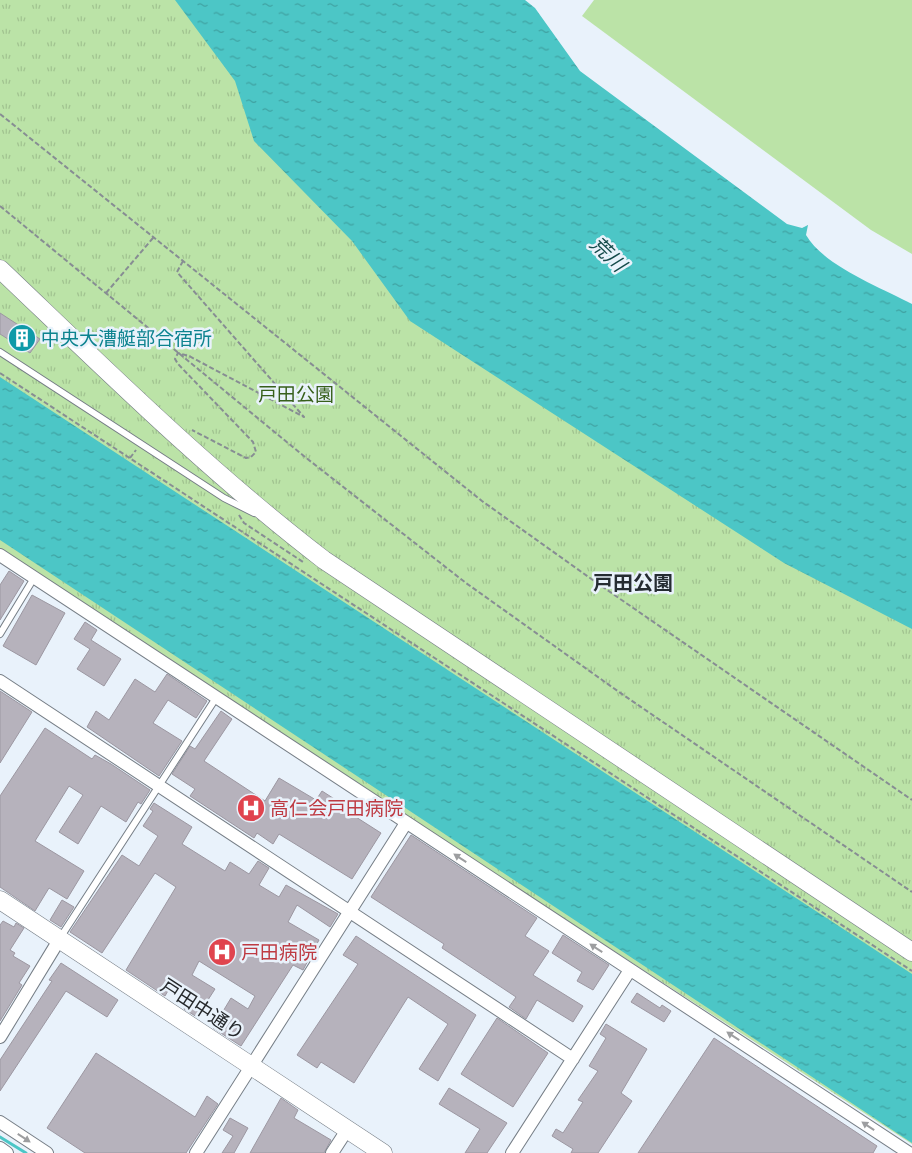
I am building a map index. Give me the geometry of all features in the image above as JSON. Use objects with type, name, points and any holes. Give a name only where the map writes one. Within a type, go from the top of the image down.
[{"type":"street","points":[[0,269],[185,446],[274,522],[363,588],[912,952]]},
{"type":"street","points":[[0,555],[908,1153]]},
{"type":"street","points":[[0,681],[573,1059]]},
{"type":"street","points":[[196,1153],[406,823]]},
{"type":"street","name":"戸田中通り","points":[[0,900],[383,1153]]},
{"type":"street","points":[[0,1037],[59,940]]},
{"type":"street","points":[[512,1153],[630,970]]},
{"type":"street","points":[[0,1122],[47,1153]]},
{"type":"street","points":[[332,1153],[347,1130]]},
{"type":"street","points":[[0,1148],[7,1153]]},
{"type":"lane","points":[[0,352],[224,498],[274,522]]},
{"type":"lane","points":[[0,634],[34,578]]},
{"type":"lane","points":[[59,940],[216,698]]},
{"type":"path","points":[[0,114],[482,501],[597,583],[912,800]]},
{"type":"path","points":[[0,206],[366,506],[495,604],[619,692],[912,892]]},
{"type":"path","points":[[106,293],[154,238]]},
{"type":"path","points":[[178,353],[189,356],[304,417],[177,272],[184,260]]},
{"type":"path","points":[[178,353],[175,359],[178,364],[253,442],[256,452],[251,457],[246,458],[190,429]]},
{"type":"path","points":[[0,372],[912,971]]},
{"type":"path","points":[[130,458],[138,447]]},
{"type":"green space","name":"戸田公園","points":[[0,0],[314,0],[912,479],[912,1144],[0,553]]},
{"type":"green space","points":[[594,0],[912,0],[912,254],[871,230],[582,16]]},
{"type":"water","name":"荒川","points":[[175,0],[525,0],[535,8],[580,71],[787,224],[802,228],[808,225],[806,235],[814,246],[839,266],[912,304],[912,629],[784,563],[410,321],[352,241],[254,141],[235,81]]},
{"type":"water","points":[[0,377],[912,974],[912,1143],[0,540]]},
{"type":"building","name":"中央大漕艇部合宿所","points":[[0,313],[40,339],[30,353],[0,334]]},
{"type":"building","points":[[9,571],[24,581],[0,620],[0,585]]},
{"type":"building","points":[[32,595],[65,613],[36,665],[3,646]]},
{"type":"building","points":[[85,622],[97,630],[91,640],[121,659],[104,686],[77,669],[90,649],[74,639]]},
{"type":"building","points":[[167,674],[207,701],[196,718],[168,700],[153,723],[182,741],[159,776],[87,727],[96,711],[109,720],[135,679],[155,692]]},
{"type":"building","points":[[0,691],[32,712],[0,763]]},
{"type":"building","points":[[221,711],[232,719],[204,761],[265,801],[279,778],[316,800],[322,791],[336,800],[334,803],[381,833],[352,879],[279,834],[273,844],[257,833],[254,838],[190,796],[195,789],[172,774],[190,746],[195,749]]},
{"type":"building","points":[[45,728],[92,759],[95,755],[150,790],[141,804],[138,802],[126,822],[101,806],[78,844],[59,832],[83,795],[69,786],[35,841],[84,871],[67,899],[49,888],[35,911],[0,887],[0,796]]},
{"type":"building","points":[[154,803],[192,827],[182,844],[225,871],[230,862],[249,874],[258,861],[269,868],[259,885],[279,897],[286,885],[338,914],[330,927],[297,905],[288,922],[319,940],[303,970],[293,965],[241,1046],[213,1028],[231,998],[248,1009],[255,996],[199,961],[192,975],[215,989],[197,1017],[184,1009],[194,992],[174,980],[165,996],[126,970],[176,887],[155,873],[102,953],[70,932],[122,855],[139,866],[158,836],[143,826],[153,811],[150,809]]},
{"type":"building","points":[[411,835],[537,918],[525,936],[549,951],[533,975],[583,1006],[573,1022],[537,1000],[526,1019],[509,1007],[516,997],[442,948],[444,944],[371,897]]},
{"type":"building","points":[[62,900],[74,907],[61,927],[50,920]]},
{"type":"building","points":[[3,921],[14,927],[16,923],[24,928],[10,950],[15,953],[13,956],[30,966],[19,983],[22,985],[0,1021],[0,925]]},
{"type":"building","points":[[563,935],[609,965],[593,990],[577,981],[582,972],[552,953]]},
{"type":"building","points":[[356,936],[476,1015],[438,1081],[419,1069],[448,1024],[408,997],[354,1083],[321,1062],[317,1068],[297,1055],[358,964],[343,955]]},
{"type":"building","points":[[61,963],[118,1000],[107,1017],[66,991],[0,1091],[0,1060],[52,981],[49,980]]},
{"type":"building","points":[[637,993],[660,1008],[662,1005],[671,1011],[664,1022],[631,1002]]},
{"type":"building","points":[[497,1018],[548,1053],[513,1107],[461,1074]]},
{"type":"building","points":[[606,1024],[647,1049],[621,1093],[632,1101],[598,1153],[571,1153],[573,1149],[552,1136],[556,1129],[563,1133],[583,1102],[578,1100],[598,1071],[589,1066],[606,1038],[600,1034]]},
{"type":"building","points":[[714,1038],[877,1146],[873,1153],[638,1153]]},
{"type":"building","points":[[96,1053],[195,1117],[207,1096],[218,1104],[186,1153],[85,1153],[47,1128]]},
{"type":"building","points":[[449,1088],[507,1123],[487,1153],[465,1153],[480,1129],[439,1104]]},
{"type":"building","points":[[281,1098],[298,1110],[294,1118],[331,1140],[324,1153],[250,1153]]},
{"type":"building","points":[[230,1118],[248,1128],[234,1153],[222,1153],[233,1136],[223,1130]]},
{"type":"waterway","points":[[0,1137],[26,1153]]},
{"type":"place","name":"中央大漕艇部合宿所","points":[[22,338]]},
{"type":"place","name":"高仁会戸田病院","points":[[251,808]]},
{"type":"place","name":"戸田病院","points":[[222,952]]},
{"type":"district","name":"戸田公園","points":[[633,583]]}]
